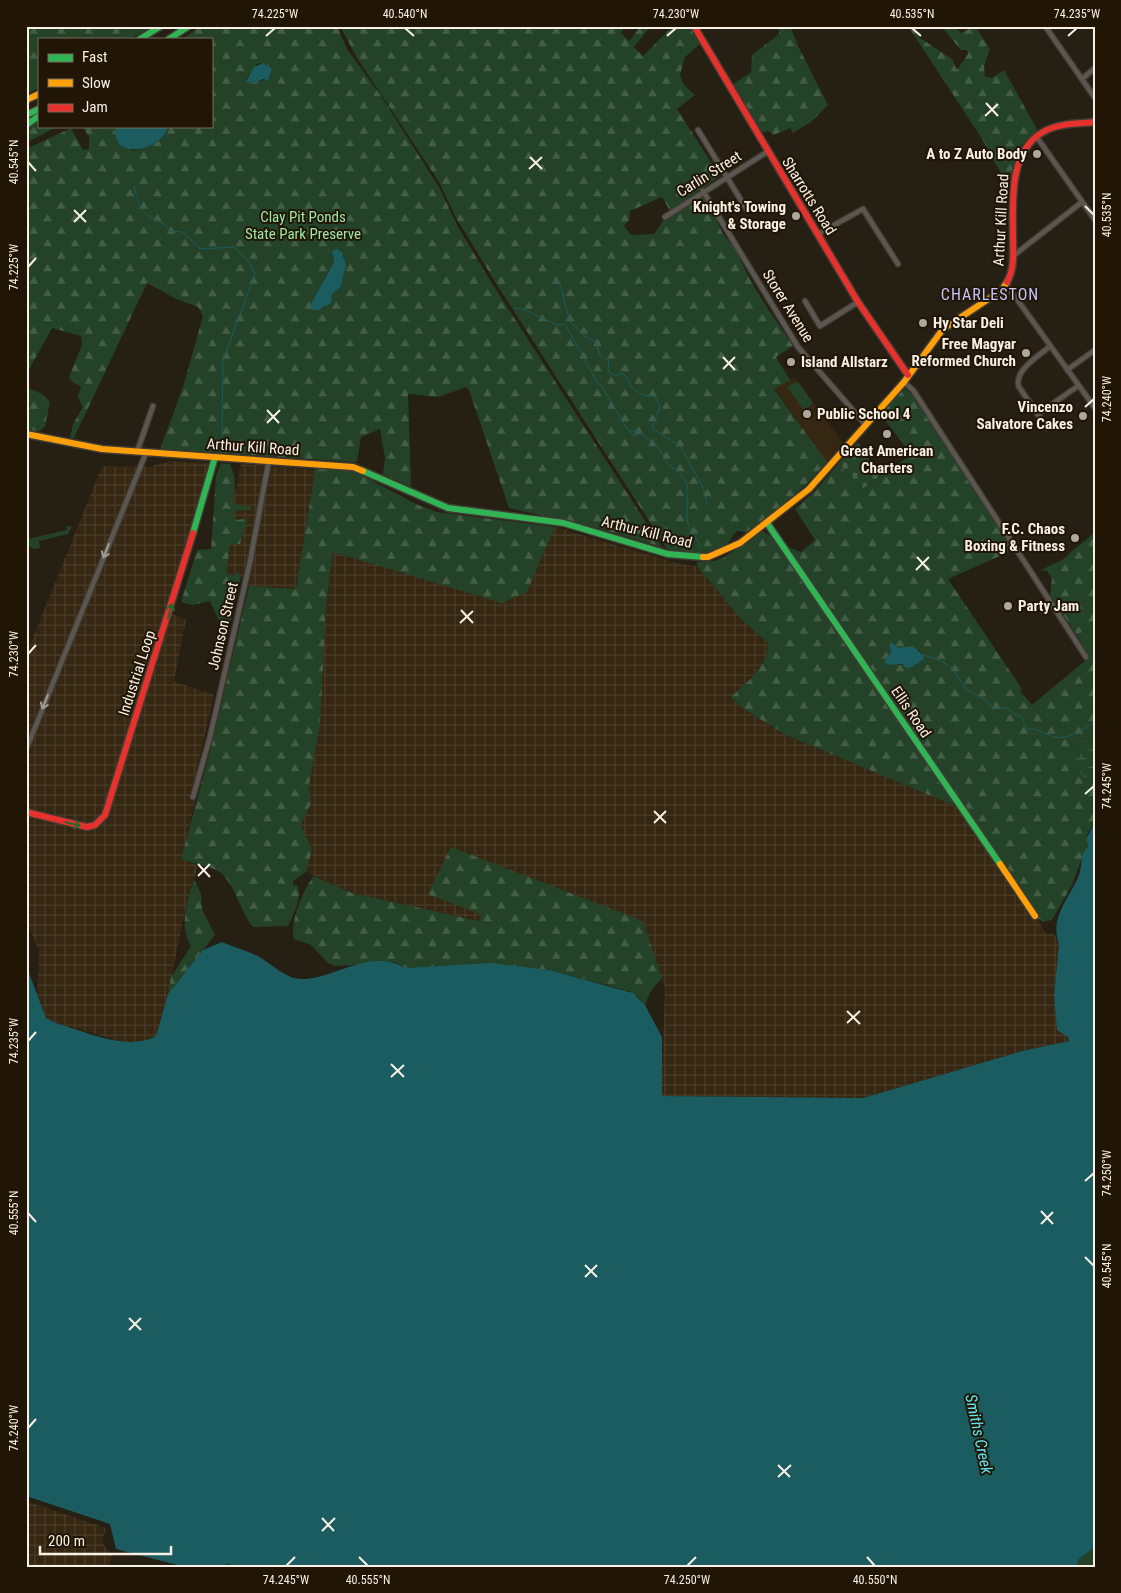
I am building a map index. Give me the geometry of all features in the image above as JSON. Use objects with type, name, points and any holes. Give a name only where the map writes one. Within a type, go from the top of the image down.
[{"type":"main road","points":[[142,38],[161,26]]},
{"type":"main road","points":[[171,38],[189,26]]},
{"type":"main road","name":"Sharrotts Road","points":[[694,26],[767,152],[858,302],[908,375]]},
{"type":"main road","points":[[26,100],[38,94]]},
{"type":"main road","points":[[26,115],[38,109]]},
{"type":"main road","points":[[26,125],[38,117]]},
{"type":"main road","name":"Arthur Kill Road","points":[[26,434],[81,446],[146,453],[353,467],[448,508],[564,523],[686,557],[708,557],[718,554],[740,542],[809,489],[904,382],[946,326],[992,298],[1006,284],[1012,271],[1012,208],[1017,166],[1024,148],[1036,136],[1059,126],[1095,122]]},
{"type":"main road","name":"Industrial Loop","points":[[26,812],[87,827],[95,825],[105,815],[167,621],[215,457]]},
{"type":"main road","name":"Ellis Road","points":[[767,523],[1035,916]]},
{"type":"street","points":[[1045,26],[1095,98]]},
{"type":"street","points":[[1082,79],[1095,68]]},
{"type":"street","points":[[698,130],[747,210]]},
{"type":"street","points":[[1036,136],[1095,220]]},
{"type":"street","name":"Carlin Street","points":[[665,217],[703,191],[767,152]]},
{"type":"street","name":"Storer Avenue","points":[[703,191],[798,347],[866,424]]},
{"type":"street","points":[[1013,256],[1082,202]]},
{"type":"street","points":[[818,234],[863,209],[898,264]]},
{"type":"street","points":[[1006,284],[1095,408]]},
{"type":"street","points":[[805,301],[820,326],[858,302]]},
{"type":"street","points":[[1047,428],[1019,387],[1017,380],[1020,373],[1050,346]]},
{"type":"street","points":[[1067,370],[1095,350]]},
{"type":"street","points":[[904,382],[913,390],[1086,657]]},
{"type":"street","points":[[1038,414],[1078,386]]},
{"type":"street","points":[[138,452],[153,406]]},
{"type":"street","points":[[26,750],[146,453]]},
{"type":"street","name":"Johnson Street","points":[[193,797],[236,627],[255,542],[269,460]]},
{"type":"shaded area","name":"Public School 4","points":[[795,377],[843,443],[827,462],[774,388]]},
{"type":"shaded area","points":[[171,461],[216,464],[172,614],[186,620],[174,681],[214,695],[191,796],[196,798],[182,858],[198,866],[187,902],[168,994],[156,1036],[147,1041],[127,1043],[56,1023],[46,1018],[37,995],[39,951],[26,921],[26,655],[102,466],[148,467]]},
{"type":"shaded area","points":[[241,464],[315,470],[296,589],[249,586],[238,572],[228,577],[230,544],[247,518],[237,520],[233,514],[239,509],[250,510],[251,508],[233,503]]},
{"type":"shaded area","points":[[555,527],[680,564],[697,566],[740,618],[768,643],[769,651],[762,665],[754,676],[731,697],[742,708],[786,735],[960,808],[1036,915],[1046,934],[1053,933],[1056,937],[1059,944],[1054,996],[1069,1041],[1022,1051],[863,1098],[661,1096],[665,989],[643,921],[482,915],[479,921],[352,893],[306,872],[312,850],[301,825],[311,803],[309,785],[320,726],[326,607],[333,552],[452,586],[527,592]]},
{"type":"shaded area","points":[[26,1501],[106,1528],[102,1543],[113,1556],[108,1567],[26,1567]]},
{"type":"green space","points":[[26,26],[131,26],[112,38],[38,38],[37,72],[30,66],[26,68]]},
{"type":"green space","points":[[131,26],[153,26],[133,38],[112,38]]},
{"type":"green space","name":"Clay Pit Ponds State Park Preserve","points":[[201,26],[337,26],[347,49],[379,93],[439,187],[458,227],[493,285],[662,547],[598,528],[509,508],[469,390],[466,387],[439,397],[408,394],[411,487],[383,474],[385,458],[380,429],[361,437],[357,462],[160,449],[183,387],[203,316],[198,307],[176,299],[147,283],[74,438],[70,438],[73,424],[83,407],[78,397],[81,387],[71,381],[69,377],[82,345],[81,336],[52,328],[26,375],[26,149],[71,128],[83,150],[89,149],[89,137],[83,128],[116,128],[115,130],[132,151],[157,142],[167,128],[212,128],[212,38],[183,38]],"holes":[[[263,63],[272,69],[269,79],[252,83],[246,80],[257,64]],[[337,249],[344,256],[340,288],[332,294],[324,308],[321,308],[323,281],[334,262],[332,256]]]},
{"type":"green space","points":[[340,26],[625,26],[621,33],[629,41],[641,26],[651,26],[634,47],[643,56],[673,26],[691,26],[700,44],[685,57],[680,75],[684,85],[695,95],[677,109],[720,176],[670,211],[662,197],[630,211],[629,220],[624,226],[631,235],[654,234],[666,217],[701,196],[705,199],[724,235],[737,250],[743,265],[770,313],[793,346],[776,357],[790,380],[774,389],[827,462],[799,491],[779,508],[746,532],[737,531],[725,546],[712,552],[697,554],[681,553],[667,549],[497,285],[455,216],[439,182],[357,58]]},
{"type":"green space","points":[[779,26],[790,26],[828,105],[811,122],[793,133],[790,128],[774,135],[768,131],[760,134],[732,85],[751,72],[752,55],[779,34]]},
{"type":"green space","points":[[908,26],[913,26],[920,38],[952,59],[957,70],[968,54],[967,50],[961,50],[941,26],[954,26],[961,33],[975,26],[990,49],[984,66],[985,76],[992,78],[1004,70],[1038,131],[1022,145],[1011,181],[1002,175],[982,139]]},
{"type":"green space","points":[[30,66],[38,71],[38,88],[26,94],[26,68]]},
{"type":"green space","points":[[38,122],[38,128],[54,128],[26,143],[26,129]]},
{"type":"green space","points":[[795,382],[799,383],[813,403],[804,411],[787,387]]},
{"type":"green space","points":[[26,387],[42,394],[50,402],[45,426],[40,431],[26,430]]},
{"type":"green space","points":[[905,388],[917,400],[1013,550],[948,579],[1022,689],[1020,691],[1032,705],[1086,660],[1088,654],[1095,655],[1095,734],[1078,746],[1075,767],[1095,789],[1095,821],[1087,835],[1089,846],[1083,855],[1072,885],[1052,920],[1043,922],[1038,918],[785,546],[801,552],[815,540],[795,509],[817,489],[838,464],[861,490],[878,478],[879,475],[912,455],[880,414]],"holes":[[[889,643],[899,648],[919,650],[924,658],[912,667],[884,661],[891,653]]]},
{"type":"green space","points":[[858,442],[879,475],[878,478],[861,490],[838,464]]},
{"type":"green space","points":[[221,463],[230,464],[233,473],[235,488],[233,503],[251,507],[250,510],[238,510],[233,514],[237,520],[248,518],[240,544],[230,544],[228,576],[238,572],[241,576],[229,628],[221,625],[210,601],[193,605],[181,602],[197,550],[211,549],[216,476]]},
{"type":"green space","points":[[315,470],[352,470],[416,504],[437,512],[555,527],[527,592],[502,603],[333,552],[326,607],[320,726],[309,785],[311,803],[301,825],[312,850],[306,872],[293,881],[293,886],[297,885],[299,895],[297,906],[288,926],[253,927],[233,889],[223,875],[214,869],[181,859],[211,748],[249,586],[296,589]]},
{"type":"green space","points":[[67,526],[72,526],[68,534],[39,541],[40,548],[34,549],[26,545],[26,535],[29,539],[67,530]]},
{"type":"green space","points":[[763,531],[775,539],[960,808],[786,735],[742,708],[731,697],[761,667],[765,659],[768,643],[740,618],[697,566],[697,562],[714,561],[723,558]]},
{"type":"green space","points":[[1095,532],[1095,629],[1076,634],[1050,595],[1052,578],[1047,571],[1041,570],[1062,560]]},
{"type":"green space","points":[[1095,629],[1095,655],[1088,654],[1076,634]]},
{"type":"green space","points":[[1095,734],[1095,789],[1075,767],[1071,757],[1078,746]]},
{"type":"green space","points":[[451,847],[643,921],[662,978],[650,992],[645,1005],[629,991],[549,970],[491,964],[405,968],[395,962],[335,966],[328,963],[311,945],[294,939],[295,915],[306,888],[314,876],[352,893],[479,921],[482,915],[428,894]]},
{"type":"green space","points":[[194,879],[201,894],[202,909],[215,935],[168,994],[171,977],[191,946],[185,930],[185,913]]},
{"type":"green space","points":[[1095,1547],[1095,1567],[1077,1567],[1079,1559]]},
{"type":"water","points":[[263,63],[272,69],[268,81],[263,79],[255,83],[246,82],[254,67]]},
{"type":"water","points":[[116,128],[167,128],[165,134],[158,141],[138,149],[129,149],[121,145],[116,138]]},
{"type":"water","points":[[337,249],[342,252],[346,265],[340,288],[332,294],[331,303],[318,310],[312,310],[311,304],[334,262],[332,251]]},
{"type":"water","points":[[889,643],[899,648],[913,646],[923,655],[924,659],[912,667],[906,668],[902,664],[887,665],[884,661],[891,653]]},
{"type":"water","name":"Smiths Creek","points":[[1095,821],[1095,1547],[1079,1559],[1077,1567],[241,1567],[227,1564],[225,1567],[185,1567],[116,1549],[110,1524],[26,1496],[26,965],[46,1018],[93,1035],[132,1042],[156,1036],[168,994],[203,950],[222,942],[257,956],[294,978],[319,977],[362,963],[376,961],[391,962],[405,968],[491,963],[549,970],[633,993],[645,1005],[662,1037],[662,1096],[863,1098],[1022,1051],[1069,1041],[1068,1037],[1057,1030],[1054,996],[1059,944],[1057,925],[1062,908],[1079,875],[1082,856],[1089,846],[1086,840]]},
{"type":"waterway","points":[[134,186],[141,207],[147,215],[165,225],[170,231],[183,232],[200,249],[234,247],[250,263],[255,274],[223,360],[222,446]]},
{"type":"waterway","points":[[556,276],[571,322],[584,336],[596,342],[600,355],[609,361],[608,371],[616,376],[622,373],[630,381],[629,385],[642,395],[655,396],[660,407],[652,428],[680,446],[703,487],[707,504]]},
{"type":"waterway","points":[[515,308],[526,310],[557,325],[565,324],[596,380],[603,388],[626,427],[630,432],[637,430],[658,447],[668,464],[680,473],[687,484],[687,522],[701,547]]},
{"type":"waterway","points":[[630,432],[634,436],[640,433]]},
{"type":"waterway","points":[[923,655],[940,660],[951,667],[967,690],[986,700],[991,707],[1007,708],[1016,715],[1021,716],[1028,729],[1035,729],[1060,738],[1076,733],[1095,722]]},
{"type":"traffic: fast","points":[[142,38],[161,26]]},
{"type":"traffic: fast","points":[[171,38],[189,26]]},
{"type":"traffic: fast","points":[[26,115],[38,109]]},
{"type":"traffic: fast","points":[[26,125],[38,117]]},
{"type":"traffic: fast","points":[[193,533],[215,457]]},
{"type":"traffic: fast","points":[[363,471],[448,508],[564,523],[668,554],[703,557]]},
{"type":"traffic: fast","points":[[767,523],[1000,864]]},
{"type":"traffic: slow","points":[[26,100],[38,94]]},
{"type":"traffic: slow","points":[[703,557],[708,557],[740,543],[809,489],[904,382],[943,329],[1002,290],[1007,282]]},
{"type":"traffic: slow","points":[[26,434],[102,449],[353,467],[363,471]]},
{"type":"traffic: slow","points":[[1000,864],[1035,916]]},
{"type":"traffic: jam","points":[[694,26],[858,302],[908,375]]},
{"type":"traffic: jam","points":[[1007,282],[1010,277],[1013,260],[1013,194],[1018,165],[1024,152],[1032,141],[1049,129],[1068,124],[1095,122]]},
{"type":"traffic: jam","points":[[26,812],[87,827],[95,825],[105,815],[193,533]]},
{"type":"place","name":"A to Z Auto Body","points":[[1037,154]]},
{"type":"place","name":"Knight's Towing & Storage","points":[[796,216]]},
{"type":"place","name":"Hy Star Deli","points":[[923,323]]},
{"type":"place","name":"Free Magyar Reformed Church","points":[[1026,353]]},
{"type":"place","name":"Island Allstarz","points":[[791,362]]},
{"type":"place","name":"Public School 4","points":[[807,414]]},
{"type":"place","name":"Vincenzo Salvatore Cakes","points":[[1083,416]]},
{"type":"place","name":"Great American Charters","points":[[887,434]]},
{"type":"place","name":"F.C. Chaos Boxing & Fitness","points":[[1075,538]]},
{"type":"place","name":"Party Jam","points":[[1008,606]]},
{"type":"district","name":"CHARLESTON","points":[[990,294]]}]
